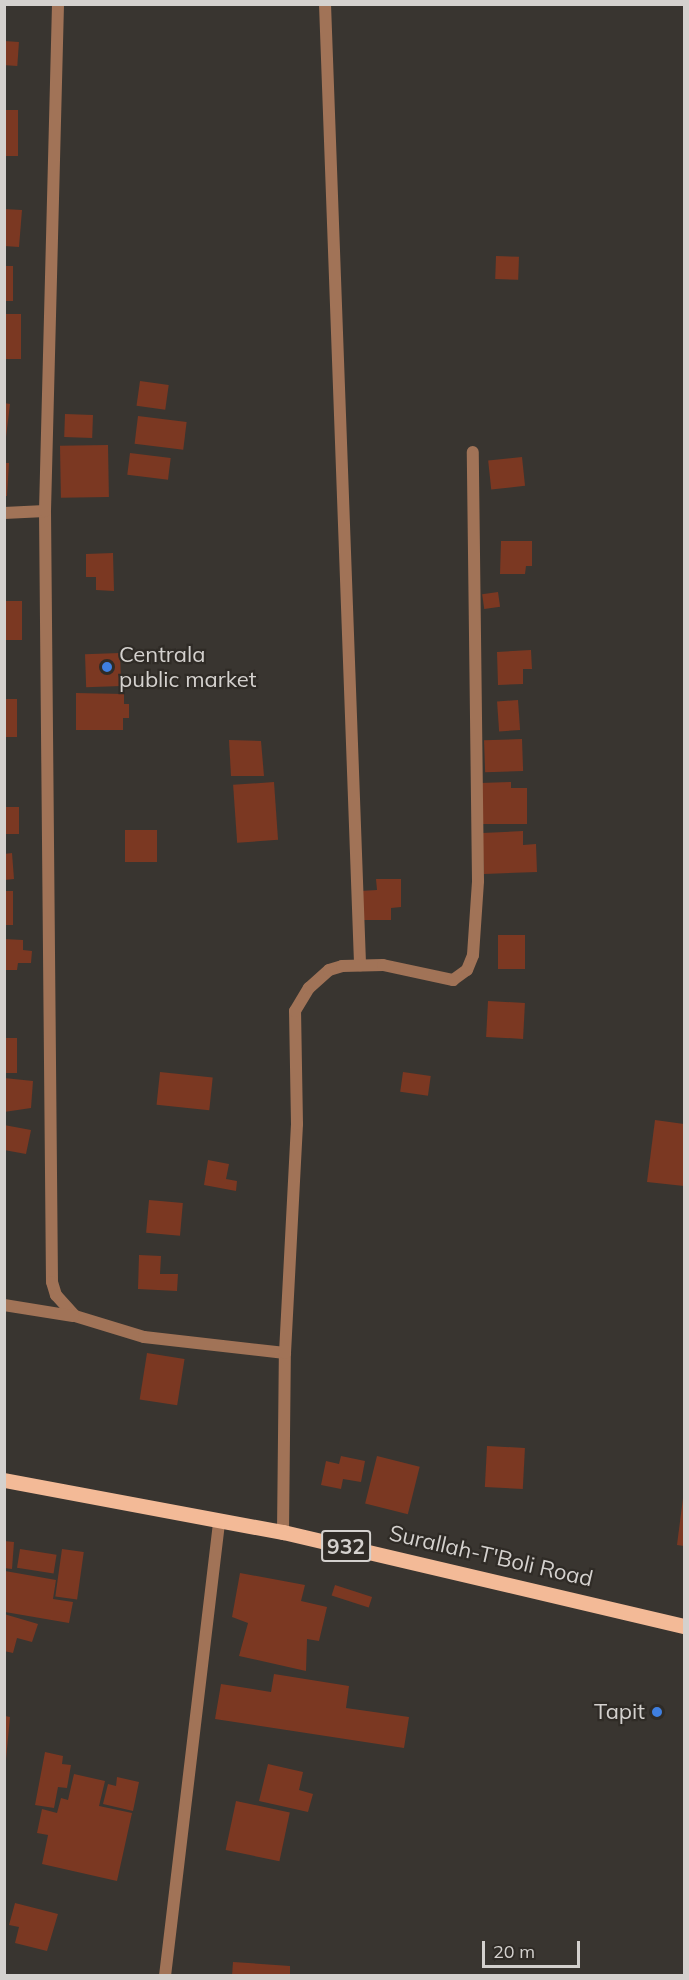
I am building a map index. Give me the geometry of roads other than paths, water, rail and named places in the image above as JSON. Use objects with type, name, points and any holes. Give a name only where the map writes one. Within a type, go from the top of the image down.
[{"type":"main road","name":"Surallah-T'Boli Road","points":[[4,1480],[283,1532],[684,1626]]},
{"type":"street","points":[[58,4],[45,511],[51,1271],[56,1295],[75,1316]]},
{"type":"street","points":[[325,4],[360,965]]},
{"type":"street","points":[[283,1532],[285,1353],[297,1124],[293,1020],[309,988],[320,977],[342,966],[383,965],[453,980],[468,970],[473,956],[478,881],[473,452]]},
{"type":"street","points":[[4,513],[45,511]]},
{"type":"street","points":[[4,1305],[75,1316],[144,1337],[285,1353]]},
{"type":"street","points":[[165,1976],[219,1521]]},
{"type":"place","name":"Centrala public market","points":[[107,667]]},
{"type":"place","name":"Tapit","points":[[657,1712]]}]
